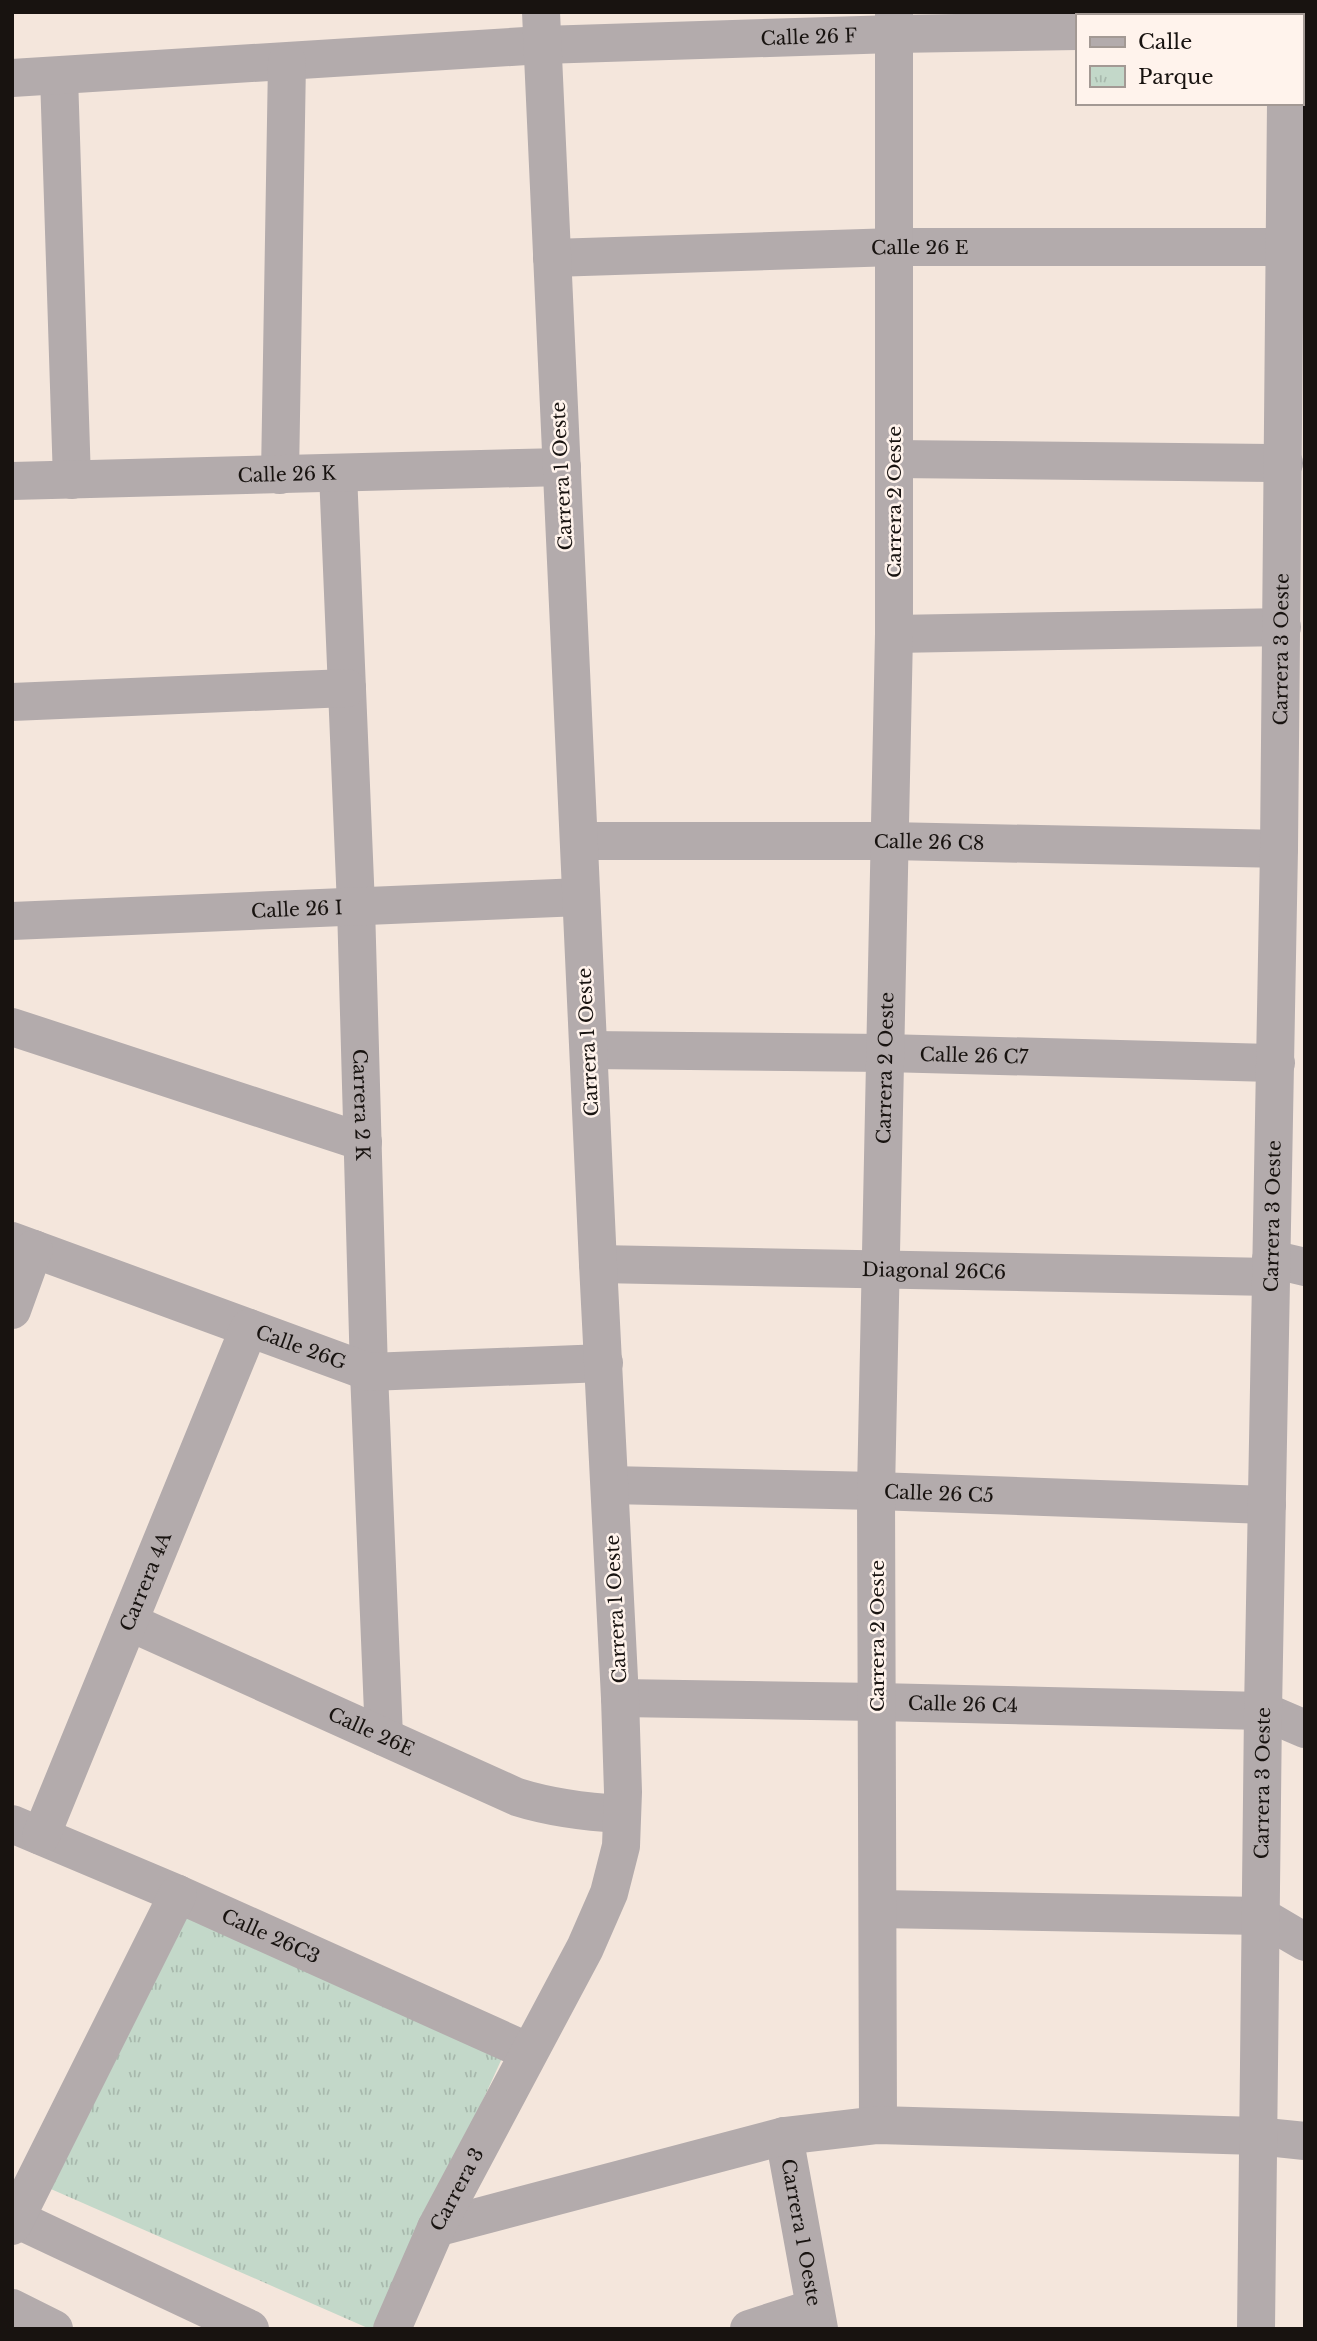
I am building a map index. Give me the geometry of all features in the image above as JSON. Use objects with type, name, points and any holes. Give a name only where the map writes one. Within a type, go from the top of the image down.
[{"type":"street","name":"Calle 26 F","points":[[12,78],[287,62],[542,29],[894,23],[1076,31]]},
{"type":"street","name":"Carrera 2 Oeste","points":[[878,2125],[876,1491],[894,634],[894,23]]},
{"type":"street","name":"Carrera 1 Oeste","points":[[528,2052],[585,1948],[609,1893],[621,1846],[622,1814],[620,1698],[542,29]]},
{"type":"street","points":[[281,475],[287,62]]},
{"type":"street","points":[[60,76],[72,480]]},
{"type":"street","name":"Carrera 3 Oeste","points":[[1256,2329],[1267,1505],[1282,1268],[1276,1063],[1286,105]]},
{"type":"street","name":"Calle 26 E","points":[[552,258],[895,247],[1286,247]]},
{"type":"street","points":[[894,459],[1284,463]]},
{"type":"street","name":"Calle 26 K","points":[[12,481],[562,467]]},
{"type":"street","name":"Carrera 2 K","points":[[338,474],[356,906],[369,1372],[384,1737]]},
{"type":"street","points":[[894,634],[1282,627]]},
{"type":"street","points":[[12,702],[347,688]]},
{"type":"street","name":"Calle 26 C8","points":[[579,841],[889,841],[1279,849]]},
{"type":"street","name":"Calle 26 I","points":[[12,921],[581,897]]},
{"type":"street","points":[[12,1027],[363,1142]]},
{"type":"street","name":"Calle 26 C7","points":[[589,1050],[885,1053],[1276,1063]]},
{"type":"street","points":[[12,1310],[23,1245]]},
{"type":"street","name":"Calle 26G","points":[[23,1245],[369,1372],[604,1363]]},
{"type":"street","name":"Diagonal 26C6","points":[[598,1264],[881,1270],[1282,1268]]},
{"type":"street","name":"Carrera 4A","points":[[27,1830],[129,1622],[249,1328]]},
{"type":"street","name":"Calle 26 C5","points":[[610,1485],[1267,1505]]},
{"type":"street","name":"Calle 26E","points":[[129,1622],[517,1797],[547,1807],[622,1814]]},
{"type":"street","name":"Calle 26 C4","points":[[620,1698],[1263,1711]]},
{"type":"street","points":[[1263,1711],[1305,1729]]},
{"type":"street","name":"Calle 26C3","points":[[27,1830],[178,1894],[528,2052]]},
{"type":"street","points":[[178,1894],[13,2220],[250,2329]]},
{"type":"street","points":[[879,1909],[1261,1916],[1305,1942]]},
{"type":"street","name":"Carrera 3","points":[[392,2329],[436,2228],[528,2052]]},
{"type":"street","points":[[436,2228],[784,2136],[878,2125],[1258,2137],[1305,2141]]},
{"type":"street","name":"Carrera 1 Oeste","points":[[784,2136],[817,2318]]},
{"type":"street","points":[[12,2308],[54,2329]]},
{"type":"street","points":[[749,2329],[817,2318]]},
{"type":"green space","points":[[186,1906],[503,2056],[379,2329],[370,2329],[44,2186]]}]
